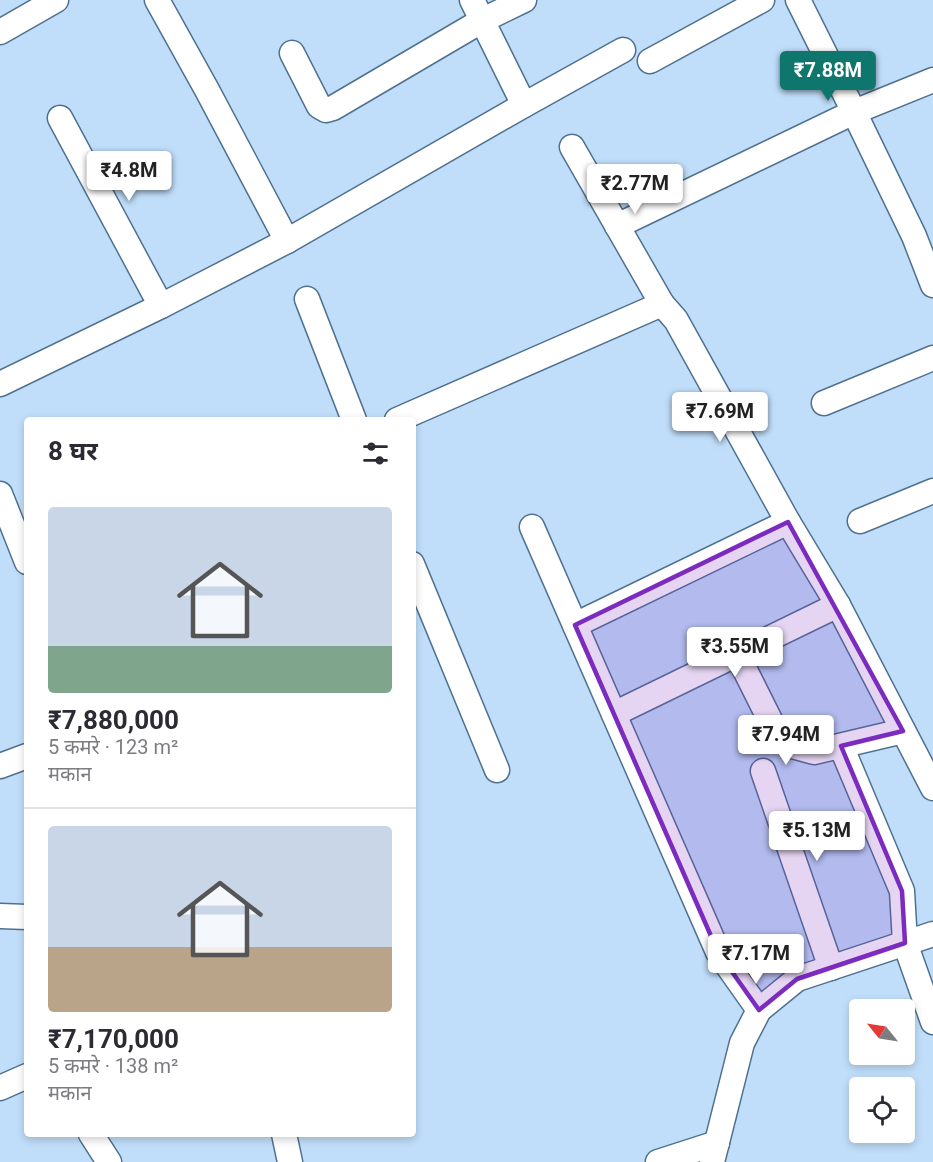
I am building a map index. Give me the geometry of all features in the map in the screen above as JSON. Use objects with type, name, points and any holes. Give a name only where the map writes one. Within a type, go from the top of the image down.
[{"type":"street","points":[[0,32],[56,0]]},
{"type":"street","points":[[157,0],[287,241]]},
{"type":"street","points":[[292,53],[319,106],[326,110],[333,108],[477,10],[524,0]]},
{"type":"street","points":[[650,61],[762,0]]},
{"type":"street","points":[[798,0],[854,112],[924,231],[933,285]]},
{"type":"street","points":[[477,10],[524,105]]},
{"type":"street","points":[[0,384],[161,306],[287,241],[623,50]]},
{"type":"street","points":[[617,226],[854,112],[933,80]]},
{"type":"street","points":[[60,118],[161,306]]},
{"type":"street","points":[[572,147],[662,304],[676,320],[788,522],[838,605],[933,788]]},
{"type":"street","points":[[307,299],[353,417]]},
{"type":"street","points":[[404,417],[662,304]]},
{"type":"street","points":[[824,404],[933,358]]},
{"type":"street","points":[[860,521],[933,491]]},
{"type":"street","points":[[0,494],[7,528],[24,557]]},
{"type":"street","points":[[575,626],[788,522]]},
{"type":"street","points":[[532,527],[718,952],[759,1010]]},
{"type":"street","points":[[416,574],[497,770]]},
{"type":"street","points":[[614,714],[838,605]]},
{"type":"street","points":[[737,654],[774,728],[792,746],[814,752],[903,731]]},
{"type":"street","points":[[841,746],[902,891],[905,943],[933,1022]]},
{"type":"street","points":[[0,766],[24,757]]},
{"type":"street","points":[[763,771],[831,968]]},
{"type":"street","points":[[0,916],[24,917]]},
{"type":"street","points":[[658,1162],[714,1153],[742,1043],[759,1010],[797,979],[933,934]]},
{"type":"street","points":[[0,1088],[24,1077]]},
{"type":"street","points":[[93,1137],[110,1162]]},
{"type":"street","points":[[285,1137],[290,1162]]},
{"type":"highlighted area","points":[[788,522],[903,731],[841,746],[902,891],[905,943],[797,979],[759,1010],[718,952],[575,625]]}]
